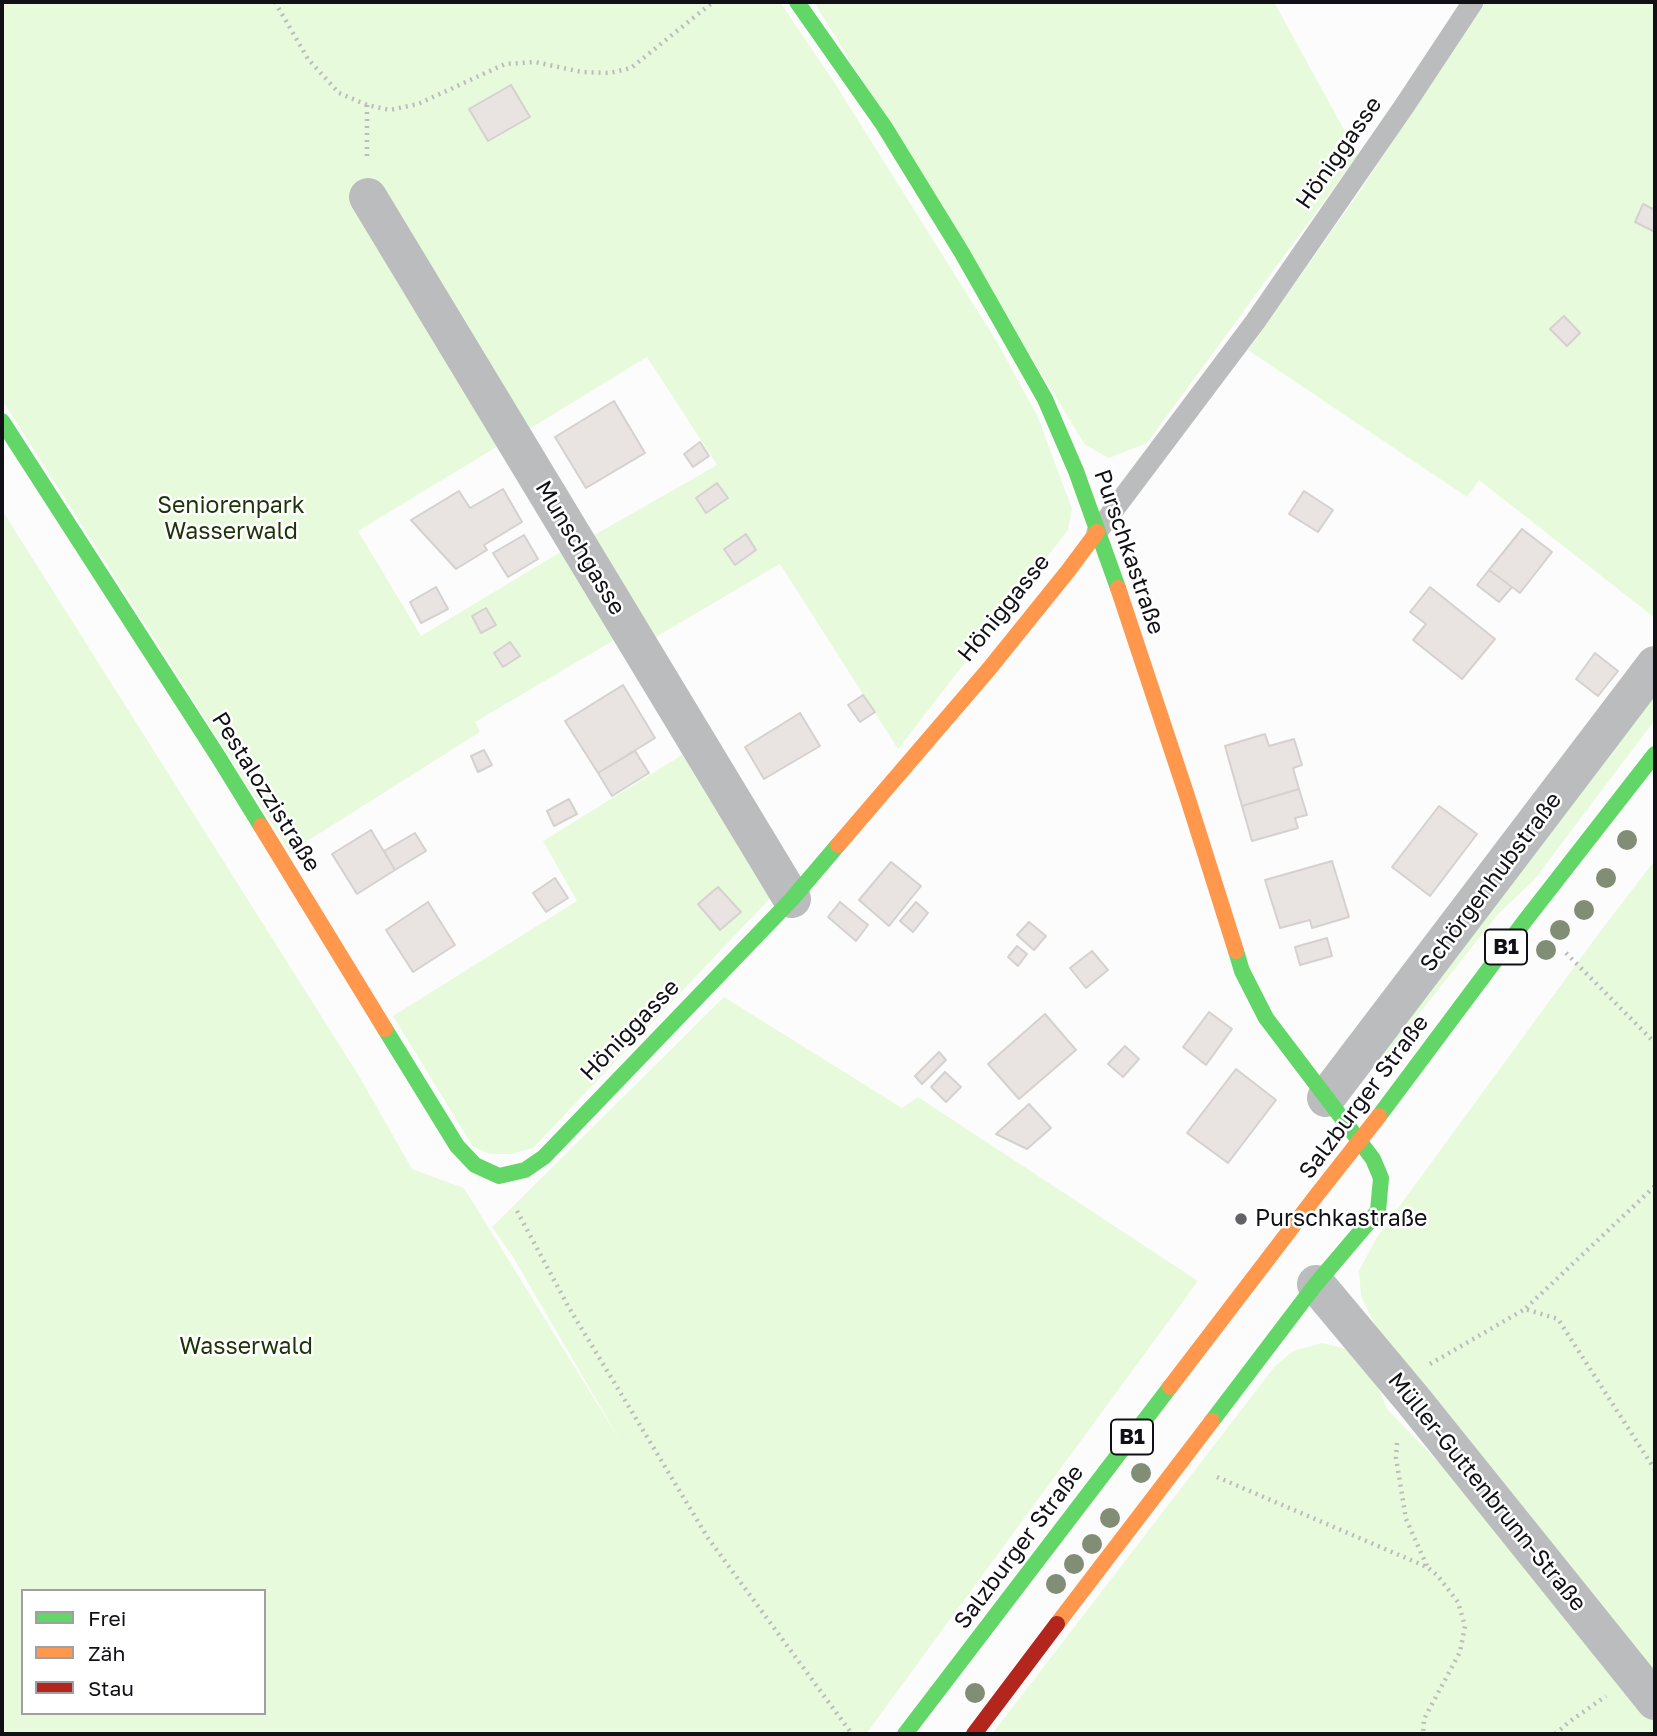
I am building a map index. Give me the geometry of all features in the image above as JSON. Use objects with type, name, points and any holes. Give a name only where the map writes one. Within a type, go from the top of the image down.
[{"type":"street","name":"Purschkastraße","points":[[797,2],[884,127],[968,264],[1045,400],[1076,471],[1121,596],[1188,796],[1242,971],[1266,1018],[1373,1159],[1381,1178],[1377,1211],[1316,1284]]},
{"type":"street","name":"Munschgasse","points":[[368,197],[792,899]]},
{"type":"street","name":"Pestalozzistraße","points":[[2,421],[219,758],[457,1146],[475,1165],[499,1176]]},
{"type":"street","name":"Höniggasse","points":[[499,1176],[525,1170],[544,1157],[792,899],[989,669],[1097,532]]},
{"type":"street","name":"Schörgenhubstraße","points":[[1326,1098],[1655,665]]},
{"type":"street","name":"Salzburger Straße","points":[[905,1734],[1655,754]]},
{"type":"street","name":"Müller-Guttenbrunn-Straße","points":[[1316,1284],[1383,1363],[1647,1691]]},
{"type":"street","points":[[974,1734],[1316,1284]]},
{"type":"lane","name":"Höniggasse","points":[[1097,532],[1255,322],[1473,2]]},
{"type":"path","points":[[275,2],[308,59],[339,93],[367,106],[390,110],[418,104],[505,64],[535,62],[582,72],[610,73],[631,68],[713,2]]},
{"type":"path","points":[[367,106],[368,197]]},
{"type":"path","points":[[1566,953],[1655,1043]]},
{"type":"path","points":[[499,1176],[568,1306],[708,1538],[852,1734]]},
{"type":"path","points":[[1383,1363],[1427,1366],[1525,1309],[1655,1186]]},
{"type":"path","points":[[1525,1309],[1558,1319],[1655,1470]]},
{"type":"path","points":[[1413,1400],[1398,1433],[1396,1458],[1406,1519],[1427,1567]]},
{"type":"path","points":[[1183,1461],[1427,1567],[1437,1574],[1458,1602],[1465,1626],[1460,1652],[1424,1719],[1423,1734]]},
{"type":"path","points":[[1555,1734],[1611,1693],[1647,1691]]},
{"type":"green space","name":"Seniorenpark Wasserwald","points":[[2,2],[780,2],[834,82],[997,342],[1037,415],[1072,509],[1068,530],[898,749],[780,564],[649,641],[589,538],[717,465],[647,357],[526,431],[374,177],[350,193],[503,443],[358,531],[421,636],[567,548],[621,636],[475,722],[480,732],[290,852],[2,400]]},
{"type":"green space","points":[[814,2],[1274,2],[1358,155],[1147,443],[1109,458],[1085,445]]},
{"type":"green space","points":[[1484,2],[1655,2],[1655,618],[1479,480],[1467,497],[1248,350],[1360,191]]},
{"type":"green space","name":"Wasserwald","points":[[2,510],[359,1076],[412,1169],[464,1188],[621,1442],[513,1257],[492,1227],[724,997],[902,1108],[918,1097],[1198,1281],[866,1734],[2,1734]]},
{"type":"green space","points":[[1655,683],[1655,720],[1534,880],[1498,914],[1384,1058],[1374,1049]]},
{"type":"green space","points":[[690,750],[777,891],[533,1148],[512,1154],[490,1154],[473,1147],[393,1016],[577,901],[543,841]]},
{"type":"green space","points":[[1655,860],[1655,1734],[992,1734],[1275,1366],[1293,1351],[1322,1343],[1346,1349],[1374,1378],[1387,1409],[1445,1469],[1361,1296],[1359,1271],[1377,1237]]},
{"type":"building","points":[[511,85],[530,117],[488,141],[469,109]]},
{"type":"building","points":[[1643,204],[1655,210],[1655,232],[1635,222]]},
{"type":"building","points":[[1564,316],[1580,333],[1567,346],[1550,329]]},
{"type":"building","points":[[614,401],[645,453],[586,488],[555,437]]},
{"type":"building","points":[[700,442],[709,456],[693,467],[684,454]]},
{"type":"building","points":[[717,483],[728,498],[706,513],[696,498]]},
{"type":"building","points":[[503,489],[522,522],[484,545],[487,550],[456,569],[411,520],[459,491],[470,508]]},
{"type":"building","points":[[1304,491],[1333,510],[1318,532],[1289,514]]},
{"type":"building","points":[[1522,529],[1552,552],[1520,593],[1489,570]]},
{"type":"building","points":[[746,534],[756,550],[735,565],[724,549]]},
{"type":"building","points":[[524,535],[538,559],[508,577],[493,553]]},
{"type":"building","points":[[1489,570],[1512,587],[1499,602],[1477,585]]},
{"type":"building","points":[[436,587],[448,609],[421,623],[410,602]]},
{"type":"building","points":[[1430,587],[1495,639],[1462,679],[1413,640],[1426,624],[1410,612]]},
{"type":"building","points":[[486,608],[496,625],[481,633],[472,616]]},
{"type":"building","points":[[510,642],[520,656],[503,667],[494,653]]},
{"type":"building","points":[[1595,653],[1618,671],[1598,696],[1576,679]]},
{"type":"building","points":[[623,685],[655,738],[598,773],[565,721]]},
{"type":"building","points":[[863,695],[875,712],[860,722],[848,705]]},
{"type":"building","points":[[800,713],[820,746],[764,779],[745,747]]},
{"type":"building","points":[[1265,734],[1269,746],[1294,739],[1302,765],[1293,768],[1299,789],[1242,806],[1225,746]]},
{"type":"building","points":[[484,750],[492,765],[478,772],[471,756]]},
{"type":"building","points":[[635,751],[649,773],[612,796],[598,773]]},
{"type":"building","points":[[1299,789],[1307,815],[1295,818],[1298,828],[1252,841],[1242,806]]},
{"type":"building","points":[[569,799],[577,814],[554,826],[547,811]]},
{"type":"building","points":[[1439,806],[1477,834],[1430,896],[1392,867]]},
{"type":"building","points":[[371,830],[395,870],[357,894],[332,854]]},
{"type":"building","points":[[415,833],[426,851],[395,870],[384,851]]},
{"type":"building","points":[[1332,861],[1349,917],[1312,928],[1310,920],[1280,928],[1265,880]]},
{"type":"building","points":[[891,862],[921,886],[889,926],[859,900]]},
{"type":"building","points":[[555,878],[568,898],[546,912],[533,893]]},
{"type":"building","points":[[718,887],[741,912],[720,930],[698,904]]},
{"type":"building","points":[[428,902],[455,945],[413,972],[386,930]]},
{"type":"building","points":[[840,902],[868,925],[856,941],[828,917]]},
{"type":"building","points":[[916,902],[928,913],[913,932],[900,921]]},
{"type":"building","points":[[1029,922],[1046,936],[1034,950],[1017,935]]},
{"type":"building","points":[[1327,938],[1332,956],[1300,965],[1295,947]]},
{"type":"building","points":[[1017,946],[1027,954],[1018,966],[1008,957]]},
{"type":"building","points":[[1092,951],[1108,970],[1086,988],[1070,968]]},
{"type":"building","points":[[1209,1012],[1232,1029],[1206,1065],[1183,1047]]},
{"type":"building","points":[[1045,1014],[1076,1050],[1019,1099],[988,1064]]},
{"type":"building","points":[[1125,1046],[1139,1059],[1123,1077],[1108,1064]]},
{"type":"building","points":[[939,1052],[946,1060],[922,1084],[915,1076]]},
{"type":"building","points":[[1236,1069],[1276,1100],[1228,1163],[1187,1133]]},
{"type":"building","points":[[945,1072],[961,1087],[946,1102],[931,1087]]},
{"type":"building","points":[[1029,1104],[1051,1128],[1027,1149],[996,1134]]},
{"type":"traffic: fast","points":[[797,2],[884,126],[962,253],[1045,399],[1076,471],[1118,588]]},
{"type":"traffic: fast","points":[[2,421],[261,826]]},
{"type":"traffic: fast","points":[[1379,1116],[1524,922],[1655,754]]},
{"type":"traffic: fast","points":[[385,1029],[457,1146],[475,1165],[499,1176],[525,1170],[544,1157],[792,899],[838,845]]},
{"type":"traffic: fast","points":[[1212,1421],[1316,1284],[1378,1211],[1381,1178],[1373,1159],[1266,1018],[1242,971],[1236,951]]},
{"type":"traffic: fast","points":[[905,1734],[1170,1387]]},
{"type":"traffic: slow","points":[[838,845],[989,669],[1097,532]]},
{"type":"traffic: slow","points":[[1118,588],[1236,951]]},
{"type":"traffic: slow","points":[[261,826],[385,1029]]},
{"type":"traffic: slow","points":[[1170,1387],[1379,1116]]},
{"type":"traffic: slow","points":[[1057,1624],[1212,1421]]},
{"type":"traffic: jam","points":[[974,1734],[1057,1624]]},
{"type":"place","name":"Purschkastraße","points":[[1241,1219]]}]
